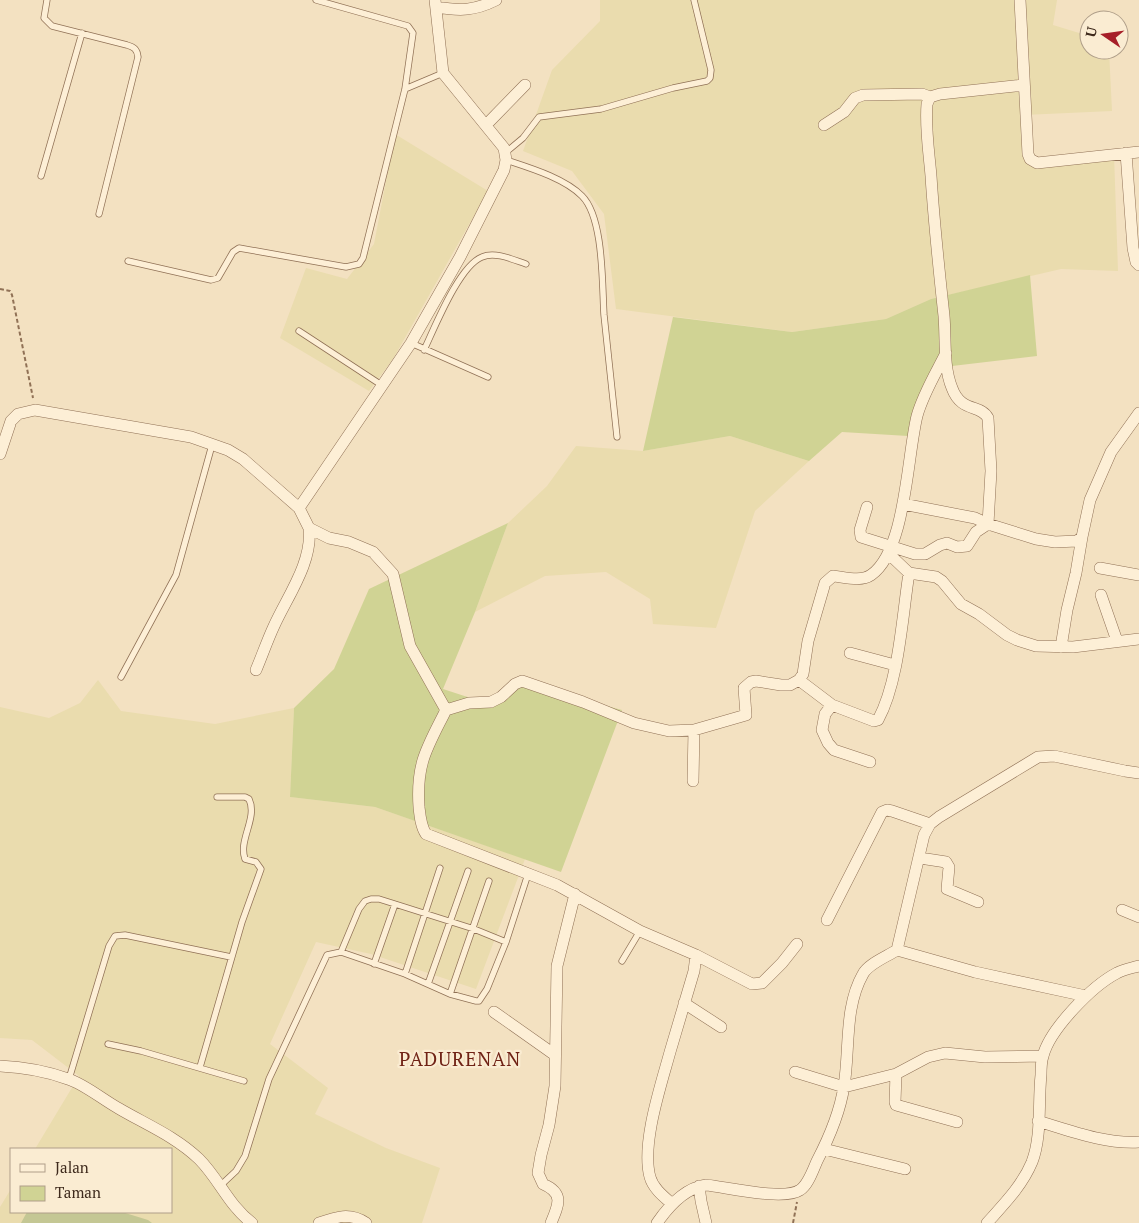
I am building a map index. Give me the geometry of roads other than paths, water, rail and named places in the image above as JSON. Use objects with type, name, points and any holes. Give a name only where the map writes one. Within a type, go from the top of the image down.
[{"type":"street","points":[[299,508],[411,343],[478,224],[504,170],[506,157],[504,148],[443,72],[435,4],[454,10],[481,7],[496,0]]},
{"type":"street","points":[[1020,0],[1028,154],[1030,159],[1033,162],[1045,162],[1139,152]]},
{"type":"street","points":[[486,125],[525,85]]},
{"type":"street","points":[[824,124],[844,112],[855,98],[864,95],[922,94],[930,97],[948,92],[1024,85]]},
{"type":"street","points":[[930,97],[927,104],[926,118],[945,323],[946,353],[951,385],[955,394],[962,404],[984,412],[988,418],[991,472],[988,524]]},
{"type":"street","points":[[1126,153],[1132,248],[1136,262],[1139,265]]},
{"type":"street","points":[[797,944],[762,983],[757,985],[746,982],[696,955],[640,931],[557,885],[426,834],[423,830],[418,790],[422,758],[446,710],[470,703],[491,702],[501,697],[515,684],[522,682],[583,702],[634,723],[669,731],[694,730],[746,715],[744,688],[751,682],[761,681],[790,685],[799,680],[803,674],[808,641],[825,584],[833,576],[861,579],[868,577],[873,574],[891,550],[902,504],[917,416],[925,394],[946,353]]},
{"type":"street","points":[[0,454],[11,421],[18,414],[35,410],[130,428],[191,437],[228,450],[243,459],[299,508],[308,528],[309,541],[300,576],[274,625],[256,670]]},
{"type":"street","points":[[1061,647],[1090,500],[1111,452],[1139,413]]},
{"type":"street","points":[[902,504],[975,518],[1036,539],[1071,542],[1077,541],[1082,537]]},
{"type":"street","points":[[867,508],[860,530],[862,537],[891,550],[915,554],[925,554],[947,543],[957,547],[968,546],[976,532],[988,524]]},
{"type":"street","points":[[308,528],[329,538],[349,542],[373,552],[392,574],[410,646],[446,710]]},
{"type":"street","points":[[891,550],[909,573],[936,577],[942,581],[961,604],[1017,640],[1036,646],[1061,647],[1139,638]]},
{"type":"street","points":[[1100,568],[1139,575]]},
{"type":"street","points":[[799,680],[832,705],[876,722],[883,710],[895,665],[909,573]]},
{"type":"street","points":[[1101,595],[1117,641]]},
{"type":"street","points":[[850,653],[895,665]]},
{"type":"street","points":[[832,705],[826,714],[822,730],[828,743],[834,750],[870,762]]},
{"type":"street","points":[[693,781],[694,730]]},
{"type":"street","points":[[657,1223],[671,1203],[699,1186],[706,1185],[770,1194],[788,1194],[800,1190],[808,1181],[824,1149],[844,1087],[854,999],[860,981],[866,970],[896,950],[920,858],[924,835],[930,824],[1038,757],[1054,756],[1139,773]]},
{"type":"street","points":[[827,920],[882,812],[892,811],[930,824]]},
{"type":"street","points":[[920,858],[946,862],[949,867],[947,889],[978,902]]},
{"type":"street","points":[[551,1223],[557,1206],[558,1196],[554,1189],[542,1184],[538,1173],[549,1125],[554,1086],[557,966],[576,894]]},
{"type":"street","points":[[1122,910],[1139,917]]},
{"type":"street","points":[[896,950],[975,972],[1086,996]]},
{"type":"street","points":[[671,1203],[659,1192],[650,1177],[648,1156],[658,1095],[694,971],[696,955]]},
{"type":"street","points":[[987,1223],[1014,1194],[1032,1161],[1036,1146],[1042,1056],[1062,1022],[1086,996],[1118,972],[1139,966]]},
{"type":"street","points":[[684,1003],[721,1027]]},
{"type":"street","points":[[494,1012],[555,1055]]},
{"type":"street","points":[[795,1072],[844,1087],[896,1074],[928,1057],[945,1053],[985,1057],[1042,1056]]},
{"type":"street","points":[[0,1066],[34,1070],[69,1079],[182,1144],[199,1159],[221,1185],[234,1207],[252,1223]]},
{"type":"street","points":[[896,1074],[896,1105],[957,1122]]},
{"type":"street","points":[[1038,1121],[1092,1137],[1139,1142]]},
{"type":"street","points":[[824,1149],[905,1169]]},
{"type":"street","points":[[699,1186],[700,1201],[706,1223]]},
{"type":"street","points":[[319,1223],[341,1216],[349,1216],[366,1223]]},
{"type":"lane","points":[[47,0],[44,11],[44,18],[47,22],[56,27],[134,48],[137,52],[138,57],[99,214]]},
{"type":"lane","points":[[128,261],[211,280],[218,278],[232,252],[239,248],[346,266],[359,264],[363,258],[405,89],[413,33],[408,26],[316,0]]},
{"type":"lane","points":[[618,437],[604,315],[600,250],[593,216],[583,198],[569,186],[506,157],[539,117],[601,110],[673,88],[708,81],[711,70],[694,0]]},
{"type":"lane","points":[[40,176],[82,33]]},
{"type":"lane","points":[[405,89],[443,72]]},
{"type":"lane","points":[[424,350],[462,274],[473,263],[483,256],[499,256],[526,264]]},
{"type":"lane","points":[[300,331],[383,386]]},
{"type":"lane","points":[[411,343],[488,377]]},
{"type":"lane","points":[[121,677],[176,574],[212,445]]},
{"type":"lane","points":[[200,1067],[231,958],[261,869],[256,862],[244,857],[252,809],[249,799],[245,797],[216,797]]},
{"type":"lane","points":[[405,974],[440,868]]},
{"type":"lane","points":[[428,984],[468,871]]},
{"type":"lane","points":[[221,1185],[236,1171],[245,1156],[269,1080],[327,955],[341,952],[405,974],[450,994],[476,1002],[479,1001],[487,990],[506,942],[528,874]]},
{"type":"lane","points":[[450,994],[490,880]]},
{"type":"lane","points":[[341,952],[358,909],[371,899],[379,899],[474,929],[506,942]]},
{"type":"lane","points":[[374,964],[395,904]]},
{"type":"lane","points":[[622,961],[640,931]]},
{"type":"lane","points":[[69,1079],[109,946],[115,936],[124,935],[231,958]]},
{"type":"lane","points":[[108,1044],[200,1067],[244,1081]]},
{"type":"district","name":"PADURENAN","points":[[460,1058]]}]
